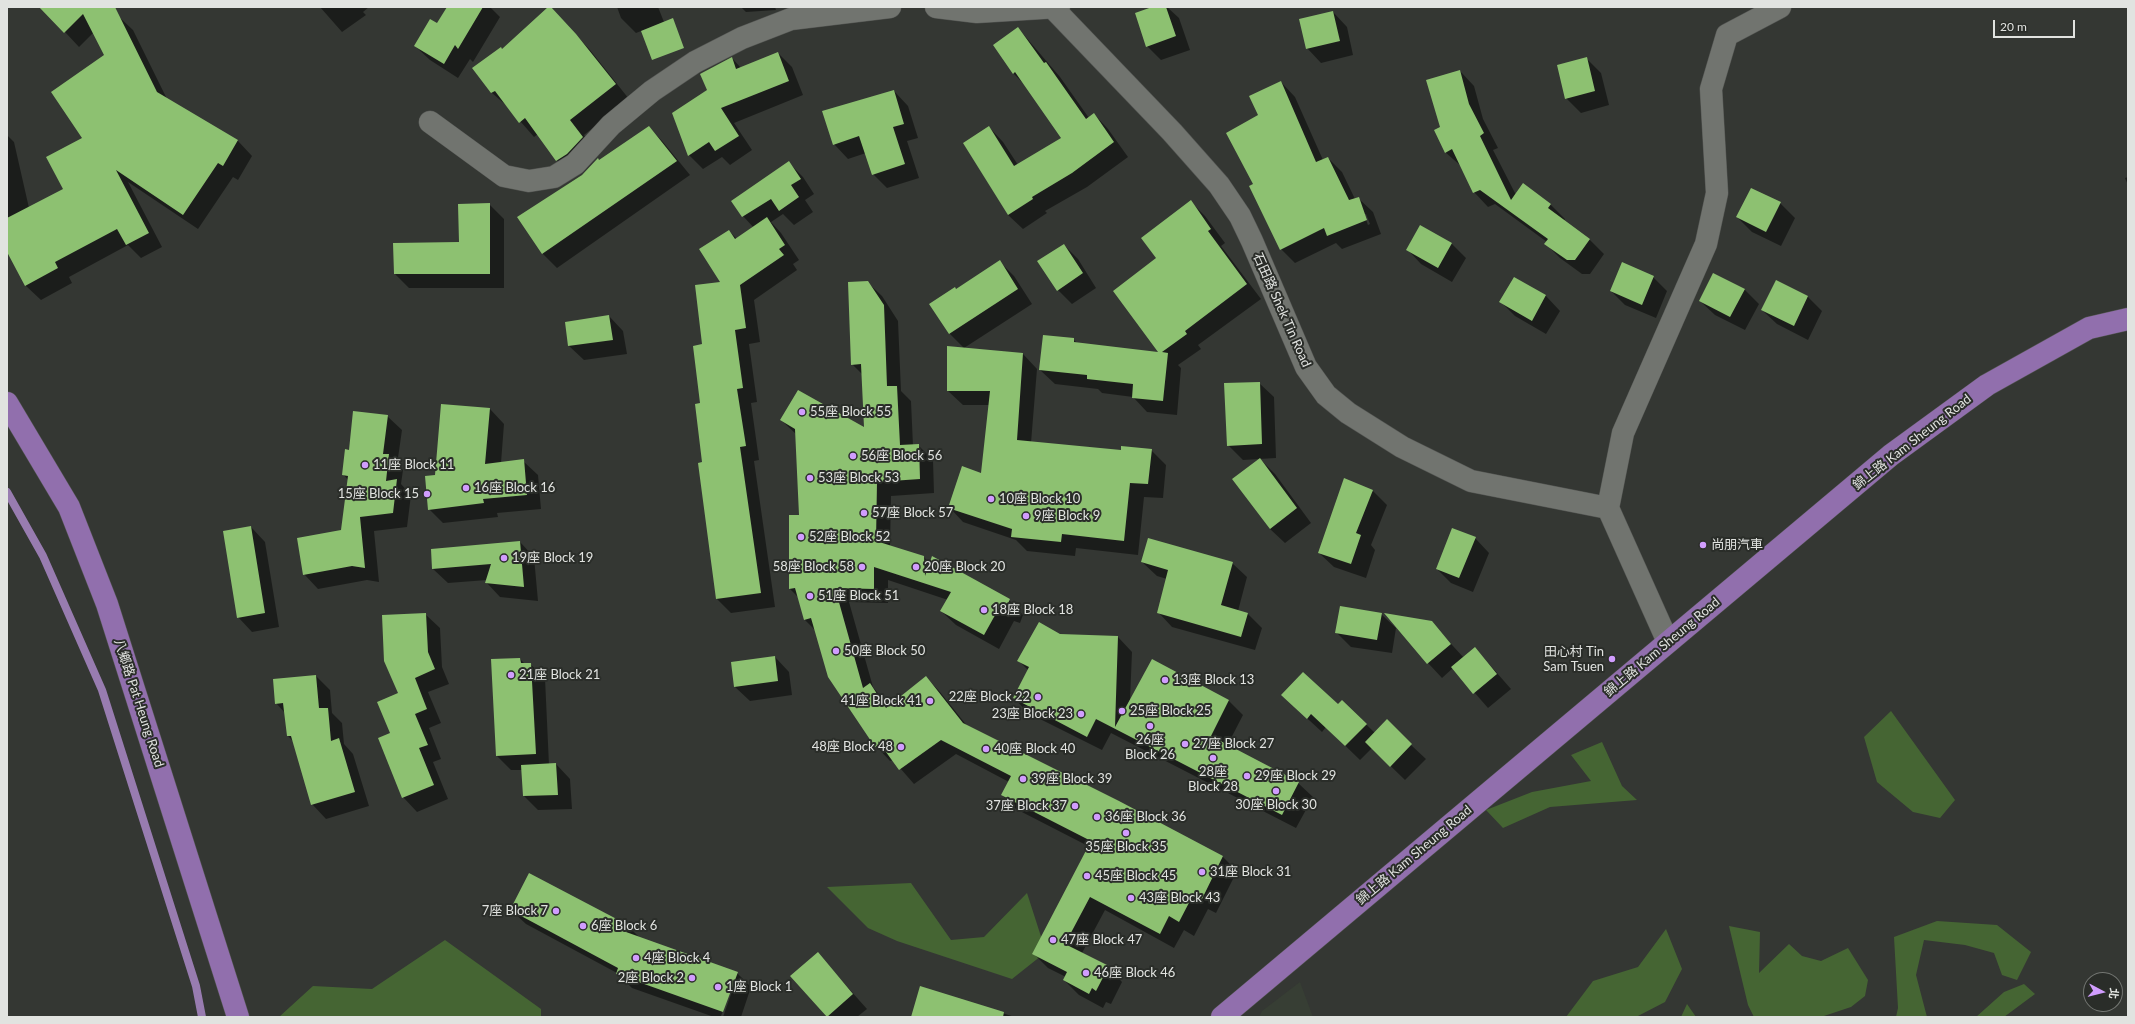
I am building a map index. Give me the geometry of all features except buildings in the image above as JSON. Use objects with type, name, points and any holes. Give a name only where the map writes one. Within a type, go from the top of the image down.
[{"type":"main road","name":"錦上路 Kam Sheung Road","points":[[1222,1017],[1891,455],[1987,385],[2089,328],[2128,319]]},
{"type":"main road","name":"八鄉路 Pat Heung Road","points":[[7,403],[69,507],[107,604],[238,1017]]},
{"type":"street","points":[[430,122],[504,176],[529,181],[554,177],[575,164],[611,126],[652,91],[695,62],[790,13],[890,7]]},
{"type":"street","points":[[936,7],[977,12],[1056,8]]},
{"type":"street","points":[[1668,642],[1608,508],[1623,433],[1706,244],[1717,193],[1711,90],[1727,35],[1780,7]]},
{"type":"street","name":"石田路 Shek Tin Road","points":[[1056,8],[1172,132],[1219,185],[1240,216],[1252,241],[1306,367],[1326,395],[1348,413],[1402,447],[1471,481],[1608,508]]},
{"type":"shaded area","points":[[1300,982],[1313,1017],[1259,1017],[1262,1011]]},
{"type":"green space","points":[[1891,711],[1955,800],[1940,818],[1913,812],[1877,782],[1864,737]]},
{"type":"green space","points":[[1602,742],[1622,786],[1637,800],[1550,807],[1503,828],[1486,810],[1532,792],[1591,781],[1571,755]]},
{"type":"green space","points":[[911,883],[951,940],[984,937],[1027,893],[1046,952],[1012,979],[897,941],[868,928],[827,887]]},
{"type":"green space","points":[[1937,921],[1997,925],[2031,952],[2017,980],[2002,975],[1994,953],[1965,945],[1924,940],[1916,975],[1927,1017],[1896,1017],[1898,1008],[1894,937]]},
{"type":"green space","points":[[1729,926],[1760,932],[1759,973],[1789,944],[1802,956],[1821,961],[1848,948],[1868,980],[1865,996],[1851,1007],[1821,1017],[1754,1017],[1748,1005]]},
{"type":"green space","points":[[1666,929],[1682,969],[1665,1002],[1636,1017],[1566,1017],[1593,981],[1638,967]]},
{"type":"green space","points":[[445,940],[541,1009],[541,1017],[279,1017],[313,986],[372,989]]},
{"type":"green space","points":[[2024,984],[2035,994],[2004,1017],[1976,1017],[2004,992]]},
{"type":"green space","points":[[1687,1004],[1696,1017],[1681,1017]]},
{"type":"waterway","points":[[7,492],[43,556],[102,690],[196,986],[202,1017]]},
{"type":"place","name":"55座 Block 55","points":[[802,412]]},
{"type":"place","name":"56座 Block 56","points":[[853,456]]},
{"type":"place","name":"11座 Block 11","points":[[365,465]]},
{"type":"place","name":"53座 Block 53","points":[[810,478]]},
{"type":"place","name":"16座 Block 16","points":[[466,488]]},
{"type":"place","name":"15座 Block 15","points":[[427,494]]},
{"type":"place","name":"10座 Block 10","points":[[991,499]]},
{"type":"place","name":"57座 Block 57","points":[[864,513]]},
{"type":"place","name":"9座 Block 9","points":[[1026,516]]},
{"type":"place","name":"52座 Block 52","points":[[801,537]]},
{"type":"place","name":"尚朋汽車","points":[[1703,545]]},
{"type":"place","name":"19座 Block 19","points":[[504,558]]},
{"type":"place","name":"58座 Block 58","points":[[862,567]]},
{"type":"place","name":"20座 Block 20","points":[[916,567]]},
{"type":"place","name":"51座 Block 51","points":[[810,596]]},
{"type":"place","name":"18座 Block 18","points":[[984,610]]},
{"type":"place","name":"50座 Block 50","points":[[836,651]]},
{"type":"place","name":"田心村 Tin Sam Tsuen","points":[[1612,659]]},
{"type":"place","name":"21座 Block 21","points":[[511,675]]},
{"type":"place","name":"13座 Block 13","points":[[1165,680]]},
{"type":"place","name":"22座 Block 22","points":[[1038,697]]},
{"type":"place","name":"41座 Block 41","points":[[930,701]]},
{"type":"place","name":"25座 Block 25","points":[[1122,711]]},
{"type":"place","name":"23座 Block 23","points":[[1081,714]]},
{"type":"place","name":"26座 Block 26","points":[[1150,726]]},
{"type":"place","name":"27座 Block 27","points":[[1185,744]]},
{"type":"place","name":"48座 Block 48","points":[[901,747]]},
{"type":"place","name":"40座 Block 40","points":[[986,749]]},
{"type":"place","name":"28座 Block 28","points":[[1213,758]]},
{"type":"place","name":"29座 Block 29","points":[[1247,776]]},
{"type":"place","name":"39座 Block 39","points":[[1023,779]]},
{"type":"place","name":"30座 Block 30","points":[[1276,791]]},
{"type":"place","name":"37座 Block 37","points":[[1075,806]]},
{"type":"place","name":"36座 Block 36","points":[[1097,817]]},
{"type":"place","name":"35座 Block 35","points":[[1126,833]]},
{"type":"place","name":"31座 Block 31","points":[[1202,872]]},
{"type":"place","name":"45座 Block 45","points":[[1087,876]]},
{"type":"place","name":"43座 Block 43","points":[[1131,898]]},
{"type":"place","name":"7座 Block 7","points":[[556,911]]},
{"type":"place","name":"6座 Block 6","points":[[583,926]]},
{"type":"place","name":"47座 Block 47","points":[[1053,940]]},
{"type":"place","name":"4座 Block 4","points":[[636,958]]},
{"type":"place","name":"46座 Block 46","points":[[1086,973]]},
{"type":"place","name":"2座 Block 2","points":[[692,978]]},
{"type":"place","name":"1座 Block 1","points":[[718,987]]}]
